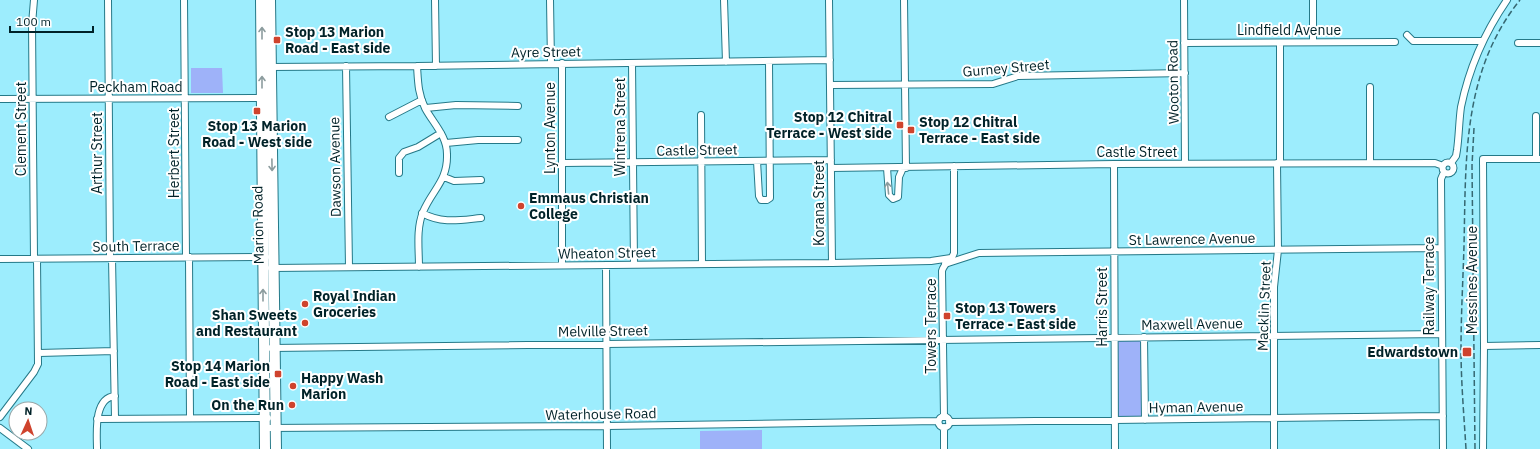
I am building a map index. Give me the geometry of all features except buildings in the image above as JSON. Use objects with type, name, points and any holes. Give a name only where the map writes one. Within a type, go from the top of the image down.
[{"type":"main road","name":"Marion Road","points":[[261,0],[267,98],[268,268],[264,348],[265,449]]},
{"type":"main road","name":"Marion Road","points":[[266,67],[270,0]]},
{"type":"main road","name":"Marion Road","points":[[268,268],[275,348],[276,449]]},
{"type":"street","name":"Clement Street","points":[[0,417],[34,372],[38,364],[39,353],[35,258],[32,24],[34,0]]},
{"type":"street","name":"Arthur Street","points":[[108,0],[108,99],[115,418]]},
{"type":"street","name":"Herbert Street","points":[[184,0],[190,418]]},
{"type":"street","points":[[435,0],[436,66]]},
{"type":"street","name":"Lynton Avenue","points":[[550,0],[551,63]]},
{"type":"street","points":[[724,0],[726,62]]},
{"type":"street","name":"Korana Street","points":[[829,0],[832,263]]},
{"type":"street","points":[[887,168],[887,189],[889,195],[894,199],[898,196],[899,177],[904,168],[904,0]]},
{"type":"street","name":"Wooton Road","points":[[1184,0],[1185,164]]},
{"type":"street","points":[[1313,0],[1313,42]]},
{"type":"street","points":[[1451,163],[1454,167],[1453,171],[1448,173],[1444,169],[1447,162],[1451,163],[1456,156],[1461,108],[1472,65],[1492,21],[1507,0]]},
{"type":"street","points":[[1407,35],[1413,41],[1483,41]]},
{"type":"street","name":"Macklin Street","points":[[1274,449],[1274,287],[1278,250],[1280,42]]},
{"type":"street","name":"Lindfield Avenue","points":[[1184,43],[1395,42]]},
{"type":"street","points":[[1518,43],[1540,42]]},
{"type":"street","name":"Ayre Street","points":[[266,67],[830,60]]},
{"type":"street","points":[[757,161],[759,196],[761,200],[767,200],[770,198],[769,61]]},
{"type":"street","name":"Lynton Avenue","points":[[562,63],[562,265]]},
{"type":"street","name":"Wintrena Street","points":[[632,63],[634,264]]},
{"type":"street","name":"Dawson Avenue","points":[[346,66],[349,267]]},
{"type":"street","points":[[417,66],[418,83],[422,100],[441,133],[446,143],[448,152],[444,177],[430,197],[422,213],[419,234],[419,267]]},
{"type":"street","name":"Gurney Street","points":[[830,85],[993,84],[1018,76],[1185,73]]},
{"type":"street","points":[[1370,87],[1370,163]]},
{"type":"street","name":"Peckham Road","points":[[0,99],[267,98]]},
{"type":"street","points":[[389,117],[422,100]]},
{"type":"street","points":[[426,108],[456,104],[518,106]]},
{"type":"street","points":[[701,114],[702,264]]},
{"type":"street","points":[[1536,116],[1538,159]]},
{"type":"street","points":[[399,173],[399,158],[404,152],[441,133]]},
{"type":"street","points":[[446,143],[478,140],[518,140]]},
{"type":"street","name":"Messines Avenue","points":[[1538,159],[1483,159],[1484,346],[1540,345]]},
{"type":"street","name":"Castle Street","points":[[563,163],[831,160]]},
{"type":"street","name":"Castle Street","points":[[831,168],[1114,164],[1435,163],[1444,169]]},
{"type":"street","name":"Harris Street","points":[[1114,164],[1115,449]]},
{"type":"street","points":[[951,258],[954,253],[954,166]]},
{"type":"street","name":"Railway Terrace","points":[[1443,449],[1441,179],[1444,169]]},
{"type":"street","points":[[444,177],[454,181],[481,180]]},
{"type":"street","points":[[422,213],[437,220],[447,221],[481,218]]},
{"type":"street","name":"St Lawrence Avenue","points":[[945,264],[979,253],[1441,248]]},
{"type":"street","name":"South Terrace","points":[[0,259],[268,257]]},
{"type":"street","name":"Wheaton Street","points":[[268,268],[832,263],[931,261],[951,258]]},
{"type":"street","name":"Towers Terrace","points":[[944,417],[942,271],[945,264],[951,258]]},
{"type":"street","points":[[606,265],[607,449]]},
{"type":"street","name":"Maxwell Avenue","points":[[943,340],[1442,334]]},
{"type":"street","points":[[1144,337],[1145,420]]},
{"type":"street","name":"Melville Street","points":[[264,348],[943,340]]},
{"type":"street","points":[[1483,449],[1484,346]]},
{"type":"street","points":[[39,353],[114,351]]},
{"type":"street","points":[[97,449],[98,412],[106,400],[111,396],[115,396]]},
{"type":"street","name":"Hyman Avenue","points":[[949,422],[1443,416]]},
{"type":"street","points":[[944,428],[940,426],[938,421],[940,418],[944,417],[947,418],[949,422],[944,428],[944,449]]},
{"type":"street","points":[[97,419],[190,418],[276,423]]},
{"type":"street","name":"Waterhouse Road","points":[[264,423],[607,426],[938,421]]},
{"type":"street","points":[[0,428],[28,449]]},
{"type":"shaded area","points":[[191,68],[222,68],[223,93],[191,93]]},
{"type":"shaded area","points":[[1115,337],[1143,337],[1145,420],[1116,420]]},
{"type":"shaded area","points":[[762,430],[762,449],[700,449],[700,431]]},
{"type":"railway","points":[[1466,449],[1461,336],[1467,149],[1477,87],[1487,57],[1501,28],[1520,0]]},
{"type":"railway","points":[[1474,128],[1472,165],[1475,449]]},
{"type":"place","name":"Stop 13 Marion Road - East side","points":[[277,40]]},
{"type":"place","name":"Stop 13 Marion Road - West side","points":[[257,111]]},
{"type":"place","name":"Stop 12 Chitral Terrace - West side","points":[[900,125]]},
{"type":"place","name":"Stop 12 Chitral Terrace - East side","points":[[911,130]]},
{"type":"place","name":"Emmaus Christian College","points":[[521,206]]},
{"type":"place","name":"Royal Indian Groceries","points":[[305,304]]},
{"type":"place","name":"Stop 13 Towers Terrace - East side","points":[[947,316]]},
{"type":"place","name":"Shan Sweets and Restaurant","points":[[305,323]]},
{"type":"place","name":"Edwardstown","points":[[1467,352]]},
{"type":"place","name":"Stop 14 Marion Road - East side","points":[[278,374]]},
{"type":"place","name":"Happy Wash Marion","points":[[293,386]]},
{"type":"place","name":"On the Run","points":[[292,405]]}]
